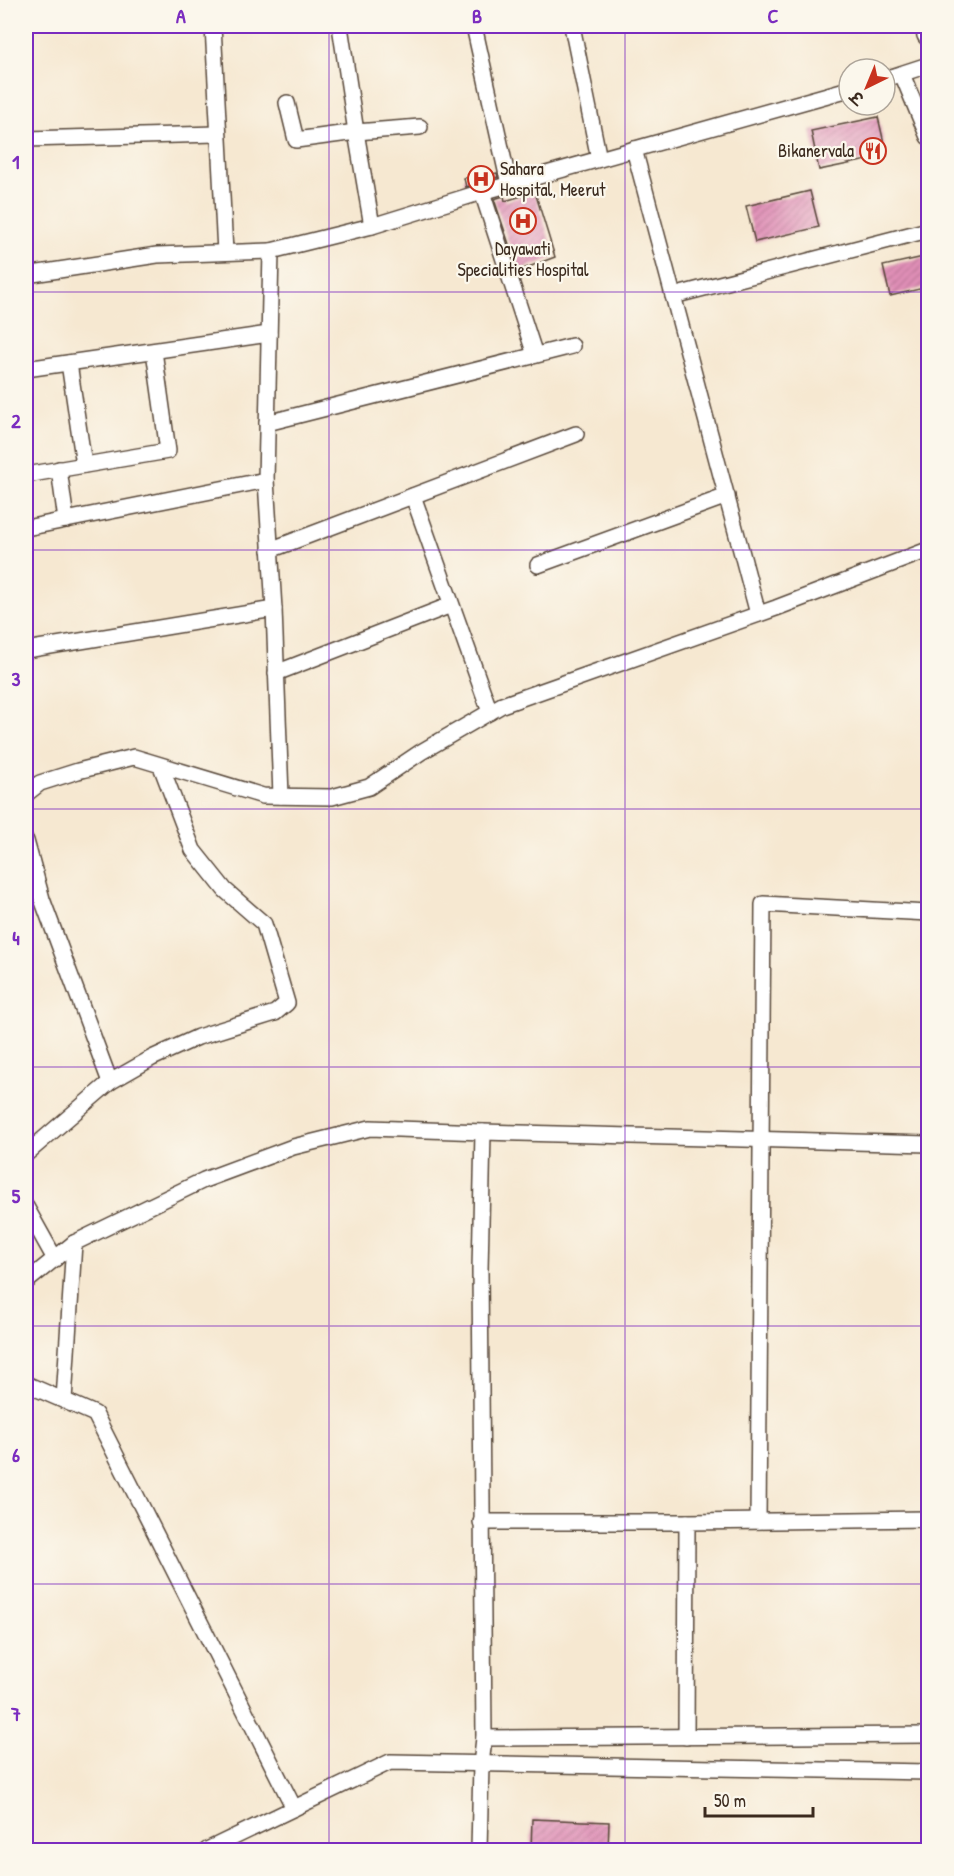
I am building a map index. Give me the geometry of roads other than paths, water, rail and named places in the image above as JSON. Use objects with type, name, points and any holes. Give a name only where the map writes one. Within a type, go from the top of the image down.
[{"type":"highway","points":[[925,26],[928,35]]},
{"type":"street","points":[[213,26],[225,252]]},
{"type":"street","points":[[340,26],[372,226]]},
{"type":"street","points":[[474,26],[508,184]]},
{"type":"street","points":[[572,26],[599,159]]},
{"type":"street","points":[[897,75],[928,65]]},
{"type":"street","points":[[902,74],[928,137]]},
{"type":"street","points":[[26,275],[157,255],[271,251],[372,226],[508,184],[837,92]]},
{"type":"street","points":[[287,103],[296,140],[420,127]]},
{"type":"street","points":[[26,140],[217,134]]},
{"type":"street","points":[[634,149],[758,614]]},
{"type":"street","points":[[482,192],[535,355]]},
{"type":"street","points":[[673,296],[928,230]]},
{"type":"street","points":[[271,251],[266,480],[274,609],[281,796]]},
{"type":"street","points":[[26,369],[269,334]]},
{"type":"street","points":[[267,423],[572,346]]},
{"type":"street","points":[[26,475],[168,451],[154,351]]},
{"type":"street","points":[[69,363],[84,465]]},
{"type":"street","points":[[270,550],[576,434]]},
{"type":"street","points":[[59,469],[66,520]]},
{"type":"street","points":[[26,528],[266,480]]},
{"type":"street","points":[[413,496],[490,712]]},
{"type":"street","points":[[538,565],[727,496]]},
{"type":"street","points":[[26,794],[40,783],[134,757],[263,796],[332,797],[369,788],[421,752],[513,701],[758,614],[928,550]]},
{"type":"street","points":[[276,673],[451,605]]},
{"type":"street","points":[[26,650],[274,609]]},
{"type":"street","points":[[26,1154],[110,1082],[152,1058],[198,1037],[275,1013],[288,1003],[264,924],[225,890],[194,850],[161,766]]},
{"type":"street","points":[[26,841],[42,899],[110,1082]]},
{"type":"street","points":[[758,1521],[763,904],[928,913]]},
{"type":"street","points":[[26,1282],[74,1244],[204,1180],[293,1147],[370,1128],[928,1144]]},
{"type":"street","points":[[479,1851],[480,1765],[484,1738],[480,1270],[483,1132]]},
{"type":"street","points":[[26,1208],[54,1259]]},
{"type":"street","points":[[64,1400],[74,1244]]},
{"type":"street","points":[[26,1384],[95,1413],[294,1809]]},
{"type":"street","points":[[481,1522],[928,1519]]},
{"type":"street","points":[[686,1737],[687,1522]]},
{"type":"street","points":[[484,1738],[928,1735]]},
{"type":"street","points":[[207,1851],[390,1762],[928,1772]]},
{"type":"place","name":"Bikanervala","points":[[873,151]]},
{"type":"place","name":"Sahara Hospital, Meerut","points":[[481,179]]},
{"type":"place","name":"Dayawati Specialities Hospital","points":[[523,221]]}]
